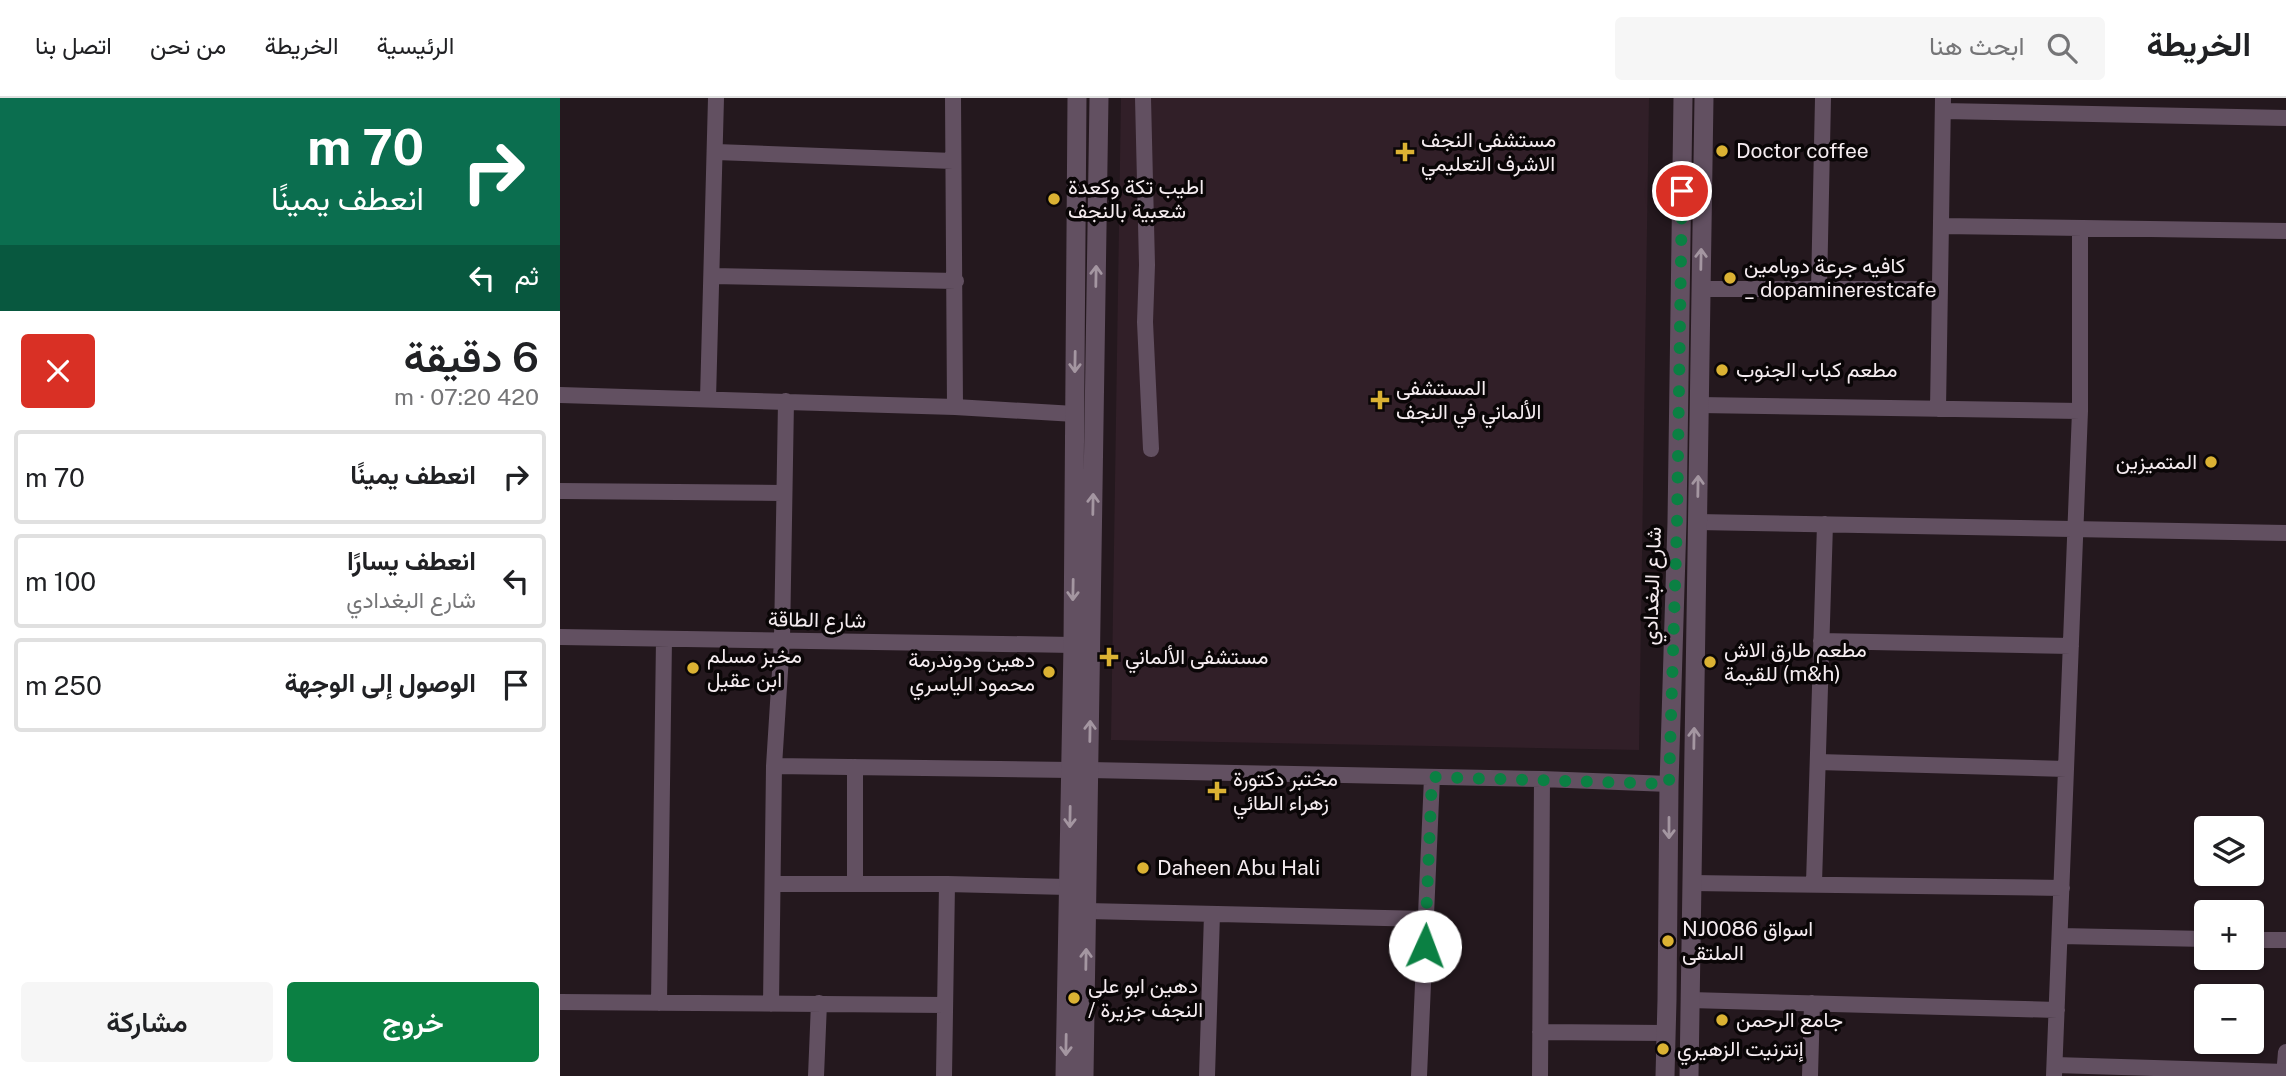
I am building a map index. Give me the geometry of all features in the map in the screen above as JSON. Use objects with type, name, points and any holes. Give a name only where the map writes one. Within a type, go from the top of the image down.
[{"type":"street","points":[[708,399],[716,98]]},
{"type":"street","points":[[953,98],[955,407]]},
{"type":"street","points":[[1077,98],[1073,645],[1087,911],[1084,1076]]},
{"type":"street","points":[[1065,1076],[1068,887],[1080,770],[1099,98]]},
{"type":"street","points":[[1143,98],[1147,265],[1145,322],[1151,449]]},
{"type":"street","name":"شارع البغدادي","points":[[1665,1076],[1684,98]]},
{"type":"street","name":"شارع البغدادي","points":[[1689,1076],[1704,98]]},
{"type":"street","points":[[1819,289],[1822,98]]},
{"type":"street","points":[[1938,409],[1943,104],[2286,118]]},
{"type":"street","points":[[716,152],[953,161]]},
{"type":"street","points":[[1682,152],[1692,159],[1698,158],[1703,152]]},
{"type":"street","points":[[1682,191],[1686,186],[1692,185],[1702,191]]},
{"type":"street","points":[[1941,226],[2286,231]]},
{"type":"street","points":[[2080,228],[2080,411],[2054,1070],[2285,1073],[2286,1052]]},
{"type":"street","points":[[712,276],[956,281]]},
{"type":"street","points":[[1701,289],[1940,289]]},
{"type":"street","points":[[560,395],[955,407],[1075,414]]},
{"type":"street","points":[[771,1004],[774,766],[782,640],[786,401]]},
{"type":"street","points":[[1699,405],[2080,411]]},
{"type":"street","points":[[560,491],[783,493]]},
{"type":"street","points":[[1697,522],[2286,533]]},
{"type":"street","points":[[1814,883],[1825,524]]},
{"type":"street","name":"شارع الطاقة","points":[[560,637],[1073,645]]},
{"type":"street","points":[[659,1003],[664,639]]},
{"type":"street","points":[[1821,641],[2071,646]]},
{"type":"street","points":[[1818,762],[2066,769]]},
{"type":"street","points":[[774,766],[1542,779],[1669,784]]},
{"type":"street","points":[[855,767],[855,884]]},
{"type":"street","points":[[1419,1076],[1432,777]]},
{"type":"street","points":[[1540,1076],[1542,779]]},
{"type":"street","points":[[1692,883],[2062,888]]},
{"type":"street","points":[[773,884],[1068,887]]},
{"type":"street","points":[[944,1076],[947,884]]},
{"type":"street","points":[[1087,911],[1426,919]]},
{"type":"street","points":[[1207,1076],[1212,914]]},
{"type":"street","points":[[1668,919],[1681,927],[1691,920]]},
{"type":"street","points":[[2060,936],[2194,939]]},
{"type":"street","points":[[2264,940],[2286,940]]},
{"type":"street","points":[[1667,947],[1674,942],[1680,942],[1691,950]]},
{"type":"street","points":[[1690,1000],[2057,1010]]},
{"type":"street","points":[[560,1002],[946,1005]]},
{"type":"street","points":[[816,1076],[819,1003]]},
{"type":"street","points":[[1810,1076],[1812,1003]]},
{"type":"street","points":[[1540,1032],[1665,1033]]},
{"type":"shaded area","name":"المستشفى الألماني في النجف","points":[[1121,98],[1649,98],[1639,750],[1111,740]]},
{"type":"place","name":"Doctor coffee","points":[[1722,151]]},
{"type":"place","name":"مستشفى النجف الاشرف التعليمي","points":[[1405,152]]},
{"type":"place","name":"اطيب تكة وكعدة شعبية بالنجف","points":[[1054,199]]},
{"type":"place","name":"كافيه جرعة دوبامين _ dopaminerestcafe","points":[[1730,278]]},
{"type":"place","name":"مطعم كباب الجنوب","points":[[1722,370]]},
{"type":"place","name":"المستشفى الألماني في النجف","points":[[1380,400]]},
{"type":"place","name":"المتميزين","points":[[2211,462]]},
{"type":"place","name":"مستشفى الألماني","points":[[1109,657]]},
{"type":"place","name":"مطعم طارق الاش للقيمة (m&h)","points":[[1710,662]]},
{"type":"place","name":"مخبز مسلم ابن عقيل","points":[[693,668]]},
{"type":"place","name":"دهين ودوندرمة محمود الياسري","points":[[1049,672]]},
{"type":"place","name":"مختبر دكتورة زهراء الطائي","points":[[1217,791]]},
{"type":"place","name":"Daheen Abu Hali","points":[[1143,868]]},
{"type":"place","name":"NJ0086 اسواق الملتقى","points":[[1668,941]]},
{"type":"place","name":"دهين ابو علي / النجف جزيرة","points":[[1074,998]]},
{"type":"place","name":"جامع الرحمن","points":[[1722,1020]]},
{"type":"place","name":"إنترنيت الزهيري","points":[[1663,1049]]},
{"type":"route","points":[[1425,946],[1432,777],[1669,784],[1677,522],[1682,191]]}]
